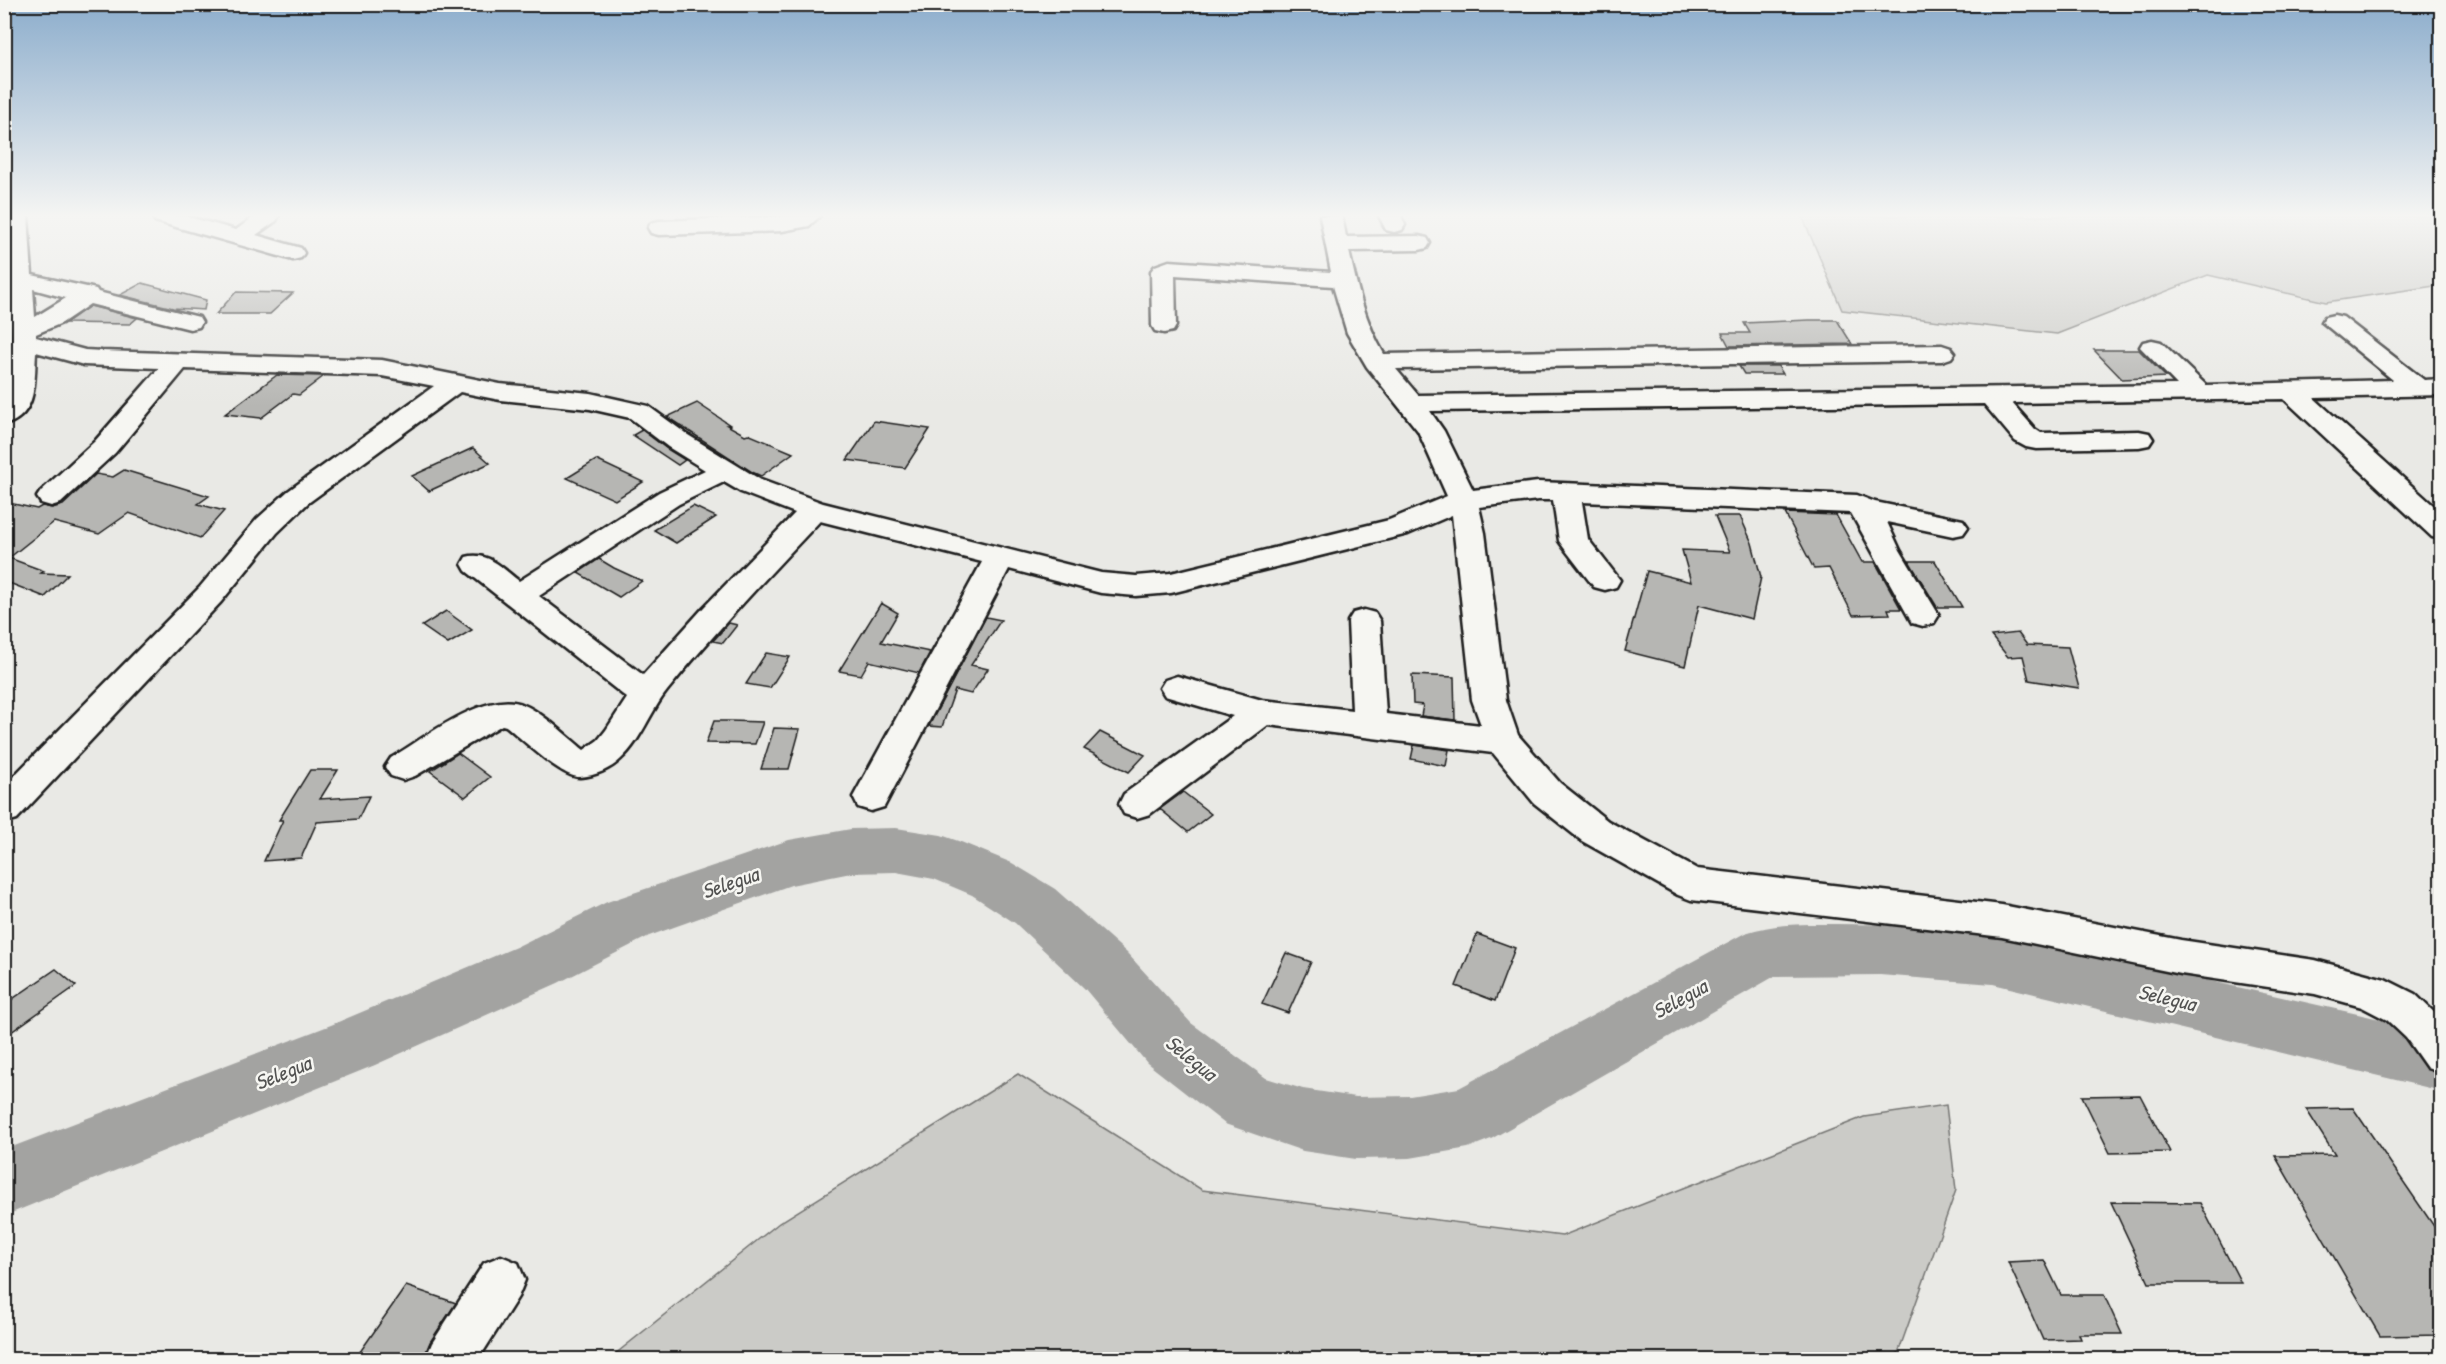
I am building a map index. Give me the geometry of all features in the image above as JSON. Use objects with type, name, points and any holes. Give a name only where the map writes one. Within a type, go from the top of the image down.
[{"type":"street","points":[[4,417],[20,400],[24,335],[20,280]]},
{"type":"street","points":[[23,280],[88,294],[190,322]]},
{"type":"street","points":[[1163,280],[1164,326]]},
{"type":"street","points":[[1339,280],[1344,280],[1359,333],[1376,362],[1411,403],[1431,431],[1463,500],[1470,533],[1489,700],[1503,741],[1547,793],[1595,831],[1691,884],[2002,921],[2181,957],[2315,976],[2371,992],[2401,1007],[2432,1031]]},
{"type":"street","points":[[24,335],[88,294]]},
{"type":"street","points":[[2334,322],[2433,389]]},
{"type":"street","points":[[24,335],[84,357],[382,368],[500,392],[590,401],[639,412],[678,441],[751,486],[814,510],[1101,583],[1136,586],[1170,583],[1398,527],[1463,500],[1538,491],[1857,504],[1866,509],[1953,527]]},
{"type":"street","points":[[2152,347],[2199,393]]},
{"type":"street","points":[[1376,362],[1942,353]]},
{"type":"street","points":[[51,497],[105,447],[178,362]]},
{"type":"street","points":[[4,809],[210,595],[267,526],[298,497],[455,383]]},
{"type":"street","points":[[1411,403],[2433,389]]},
{"type":"street","points":[[2291,391],[2442,530]]},
{"type":"street","points":[[1991,395],[2025,435],[2036,441],[2139,439]]},
{"type":"street","points":[[519,596],[669,498],[703,480],[727,471]]},
{"type":"street","points":[[1566,492],[1574,541],[1605,580]]},
{"type":"street","points":[[1866,509],[1885,550],[1923,615]]},
{"type":"street","points":[[404,767],[488,716],[502,712],[514,714],[578,764],[589,764],[600,758],[614,746],[646,695],[705,625],[814,510]]},
{"type":"street","points":[[871,797],[1000,557]]},
{"type":"street","points":[[477,564],[646,695]]},
{"type":"street","points":[[1364,621],[1370,724]]},
{"type":"street","points":[[1177,687],[1262,712],[1503,741]]},
{"type":"street","points":[[1137,804],[1262,712]]},
{"type":"street","points":[[449,1359],[501,1280]]},
{"type":"shaded area","points":[[1829,280],[2196,280],[2057,334],[1842,310]]},
{"type":"shaded area","points":[[2228,280],[2441,280],[2441,285],[2326,302]]},
{"type":"shaded area","points":[[1018,1074],[1202,1190],[1562,1236],[1864,1117],[1946,1105],[1956,1190],[1896,1359],[609,1359],[779,1223]]},
{"type":"building","points":[[142,283],[206,300],[204,310],[173,308],[120,295]]},
{"type":"building","points":[[236,292],[293,293],[270,314],[216,314]]},
{"type":"building","points":[[90,306],[137,318],[130,324],[66,323]]},
{"type":"building","points":[[1837,320],[1852,344],[1729,346],[1722,333],[1750,333],[1744,323]]},
{"type":"building","points":[[2094,350],[2139,350],[2166,377],[2122,379]]},
{"type":"building","points":[[1739,366],[1778,366],[1783,374],[1744,374]]},
{"type":"building","points":[[277,375],[324,376],[299,395],[293,394],[261,418],[225,414]]},
{"type":"building","points":[[697,403],[745,435],[748,434],[793,453],[761,476],[752,472],[667,417]]},
{"type":"building","points":[[874,421],[930,429],[905,468],[847,460]]},
{"type":"building","points":[[642,430],[685,460],[678,465],[633,435]]},
{"type":"building","points":[[473,448],[490,463],[429,491],[412,476]]},
{"type":"building","points":[[596,460],[643,482],[615,500],[567,478]]},
{"type":"building","points":[[124,470],[209,496],[198,504],[224,511],[200,538],[129,513],[99,534],[54,522],[9,558],[44,571],[41,573],[68,574],[45,597],[4,581],[4,502],[37,509],[42,506],[52,508],[63,505],[96,474],[113,477]]},
{"type":"building","points":[[693,506],[716,517],[676,543],[654,530]]},
{"type":"building","points":[[1785,513],[1836,515],[1862,562],[1875,562],[1901,609],[1888,609],[1890,614],[1853,615],[1829,568],[1814,569]]},
{"type":"building","points":[[1715,516],[1740,516],[1752,543],[1761,577],[1752,619],[1699,605],[1685,666],[1625,651],[1647,571],[1691,582],[1682,550],[1730,552]]},
{"type":"building","points":[[599,559],[642,581],[619,597],[578,573]]},
{"type":"building","points":[[1909,561],[1935,561],[1962,607],[1937,607]]},
{"type":"building","points":[[881,603],[898,613],[881,642],[930,652],[919,673],[869,661],[861,675],[839,671]]},
{"type":"building","points":[[446,611],[472,630],[448,644],[422,626]]},
{"type":"building","points":[[986,617],[1001,620],[971,665],[988,669],[971,694],[955,690],[942,727],[929,726]]},
{"type":"building","points":[[729,623],[737,625],[723,643],[713,641]]},
{"type":"building","points":[[2018,633],[2027,645],[2068,647],[2079,688],[2029,680],[2023,656],[2008,657],[1991,636]]},
{"type":"building","points":[[766,653],[790,657],[770,688],[746,684]]},
{"type":"building","points":[[1412,675],[1454,677],[1455,720],[1421,716],[1423,705],[1413,704]]},
{"type":"building","points":[[714,721],[763,722],[755,744],[706,743]]},
{"type":"building","points":[[774,728],[800,729],[789,769],[761,769]]},
{"type":"building","points":[[1100,732],[1145,755],[1129,772],[1084,749]]},
{"type":"building","points":[[1414,745],[1449,750],[1446,766],[1411,759]]},
{"type":"building","points":[[458,753],[490,777],[465,797],[430,771]]},
{"type":"building","points":[[310,770],[338,770],[320,799],[369,796],[358,819],[317,822],[301,858],[264,861],[283,820],[279,820]]},
{"type":"building","points":[[1183,792],[1211,814],[1188,832],[1160,809]]},
{"type":"building","points":[[1477,934],[1515,948],[1495,1001],[1456,986]]},
{"type":"building","points":[[1286,953],[1311,962],[1288,1013],[1262,1004]]},
{"type":"building","points":[[56,969],[76,986],[4,1037],[4,1005]]},
{"type":"building","points":[[2140,1095],[2170,1152],[2110,1153],[2082,1096]]},
{"type":"building","points":[[2353,1108],[2442,1238],[2442,1335],[2380,1336],[2275,1156],[2335,1155],[2306,1109]]},
{"type":"building","points":[[2111,1202],[2200,1203],[2241,1283],[2149,1283]]},
{"type":"building","points":[[2044,1260],[2061,1295],[2104,1295],[2122,1334],[2079,1334],[2081,1339],[2043,1340],[2008,1262]]},
{"type":"building","points":[[406,1286],[456,1303],[430,1342],[423,1359],[355,1359]]},
{"type":"waterway","name":"Selegua","points":[[4,1183],[353,1045],[537,965],[628,919],[789,863],[851,851],[896,850],[941,858],[992,879],[1035,906],[1106,971],[1169,1043],[1248,1103],[1303,1120],[1356,1128],[1410,1127],[1468,1117],[1766,951],[1880,950],[1993,958],[2442,1062]]}]
